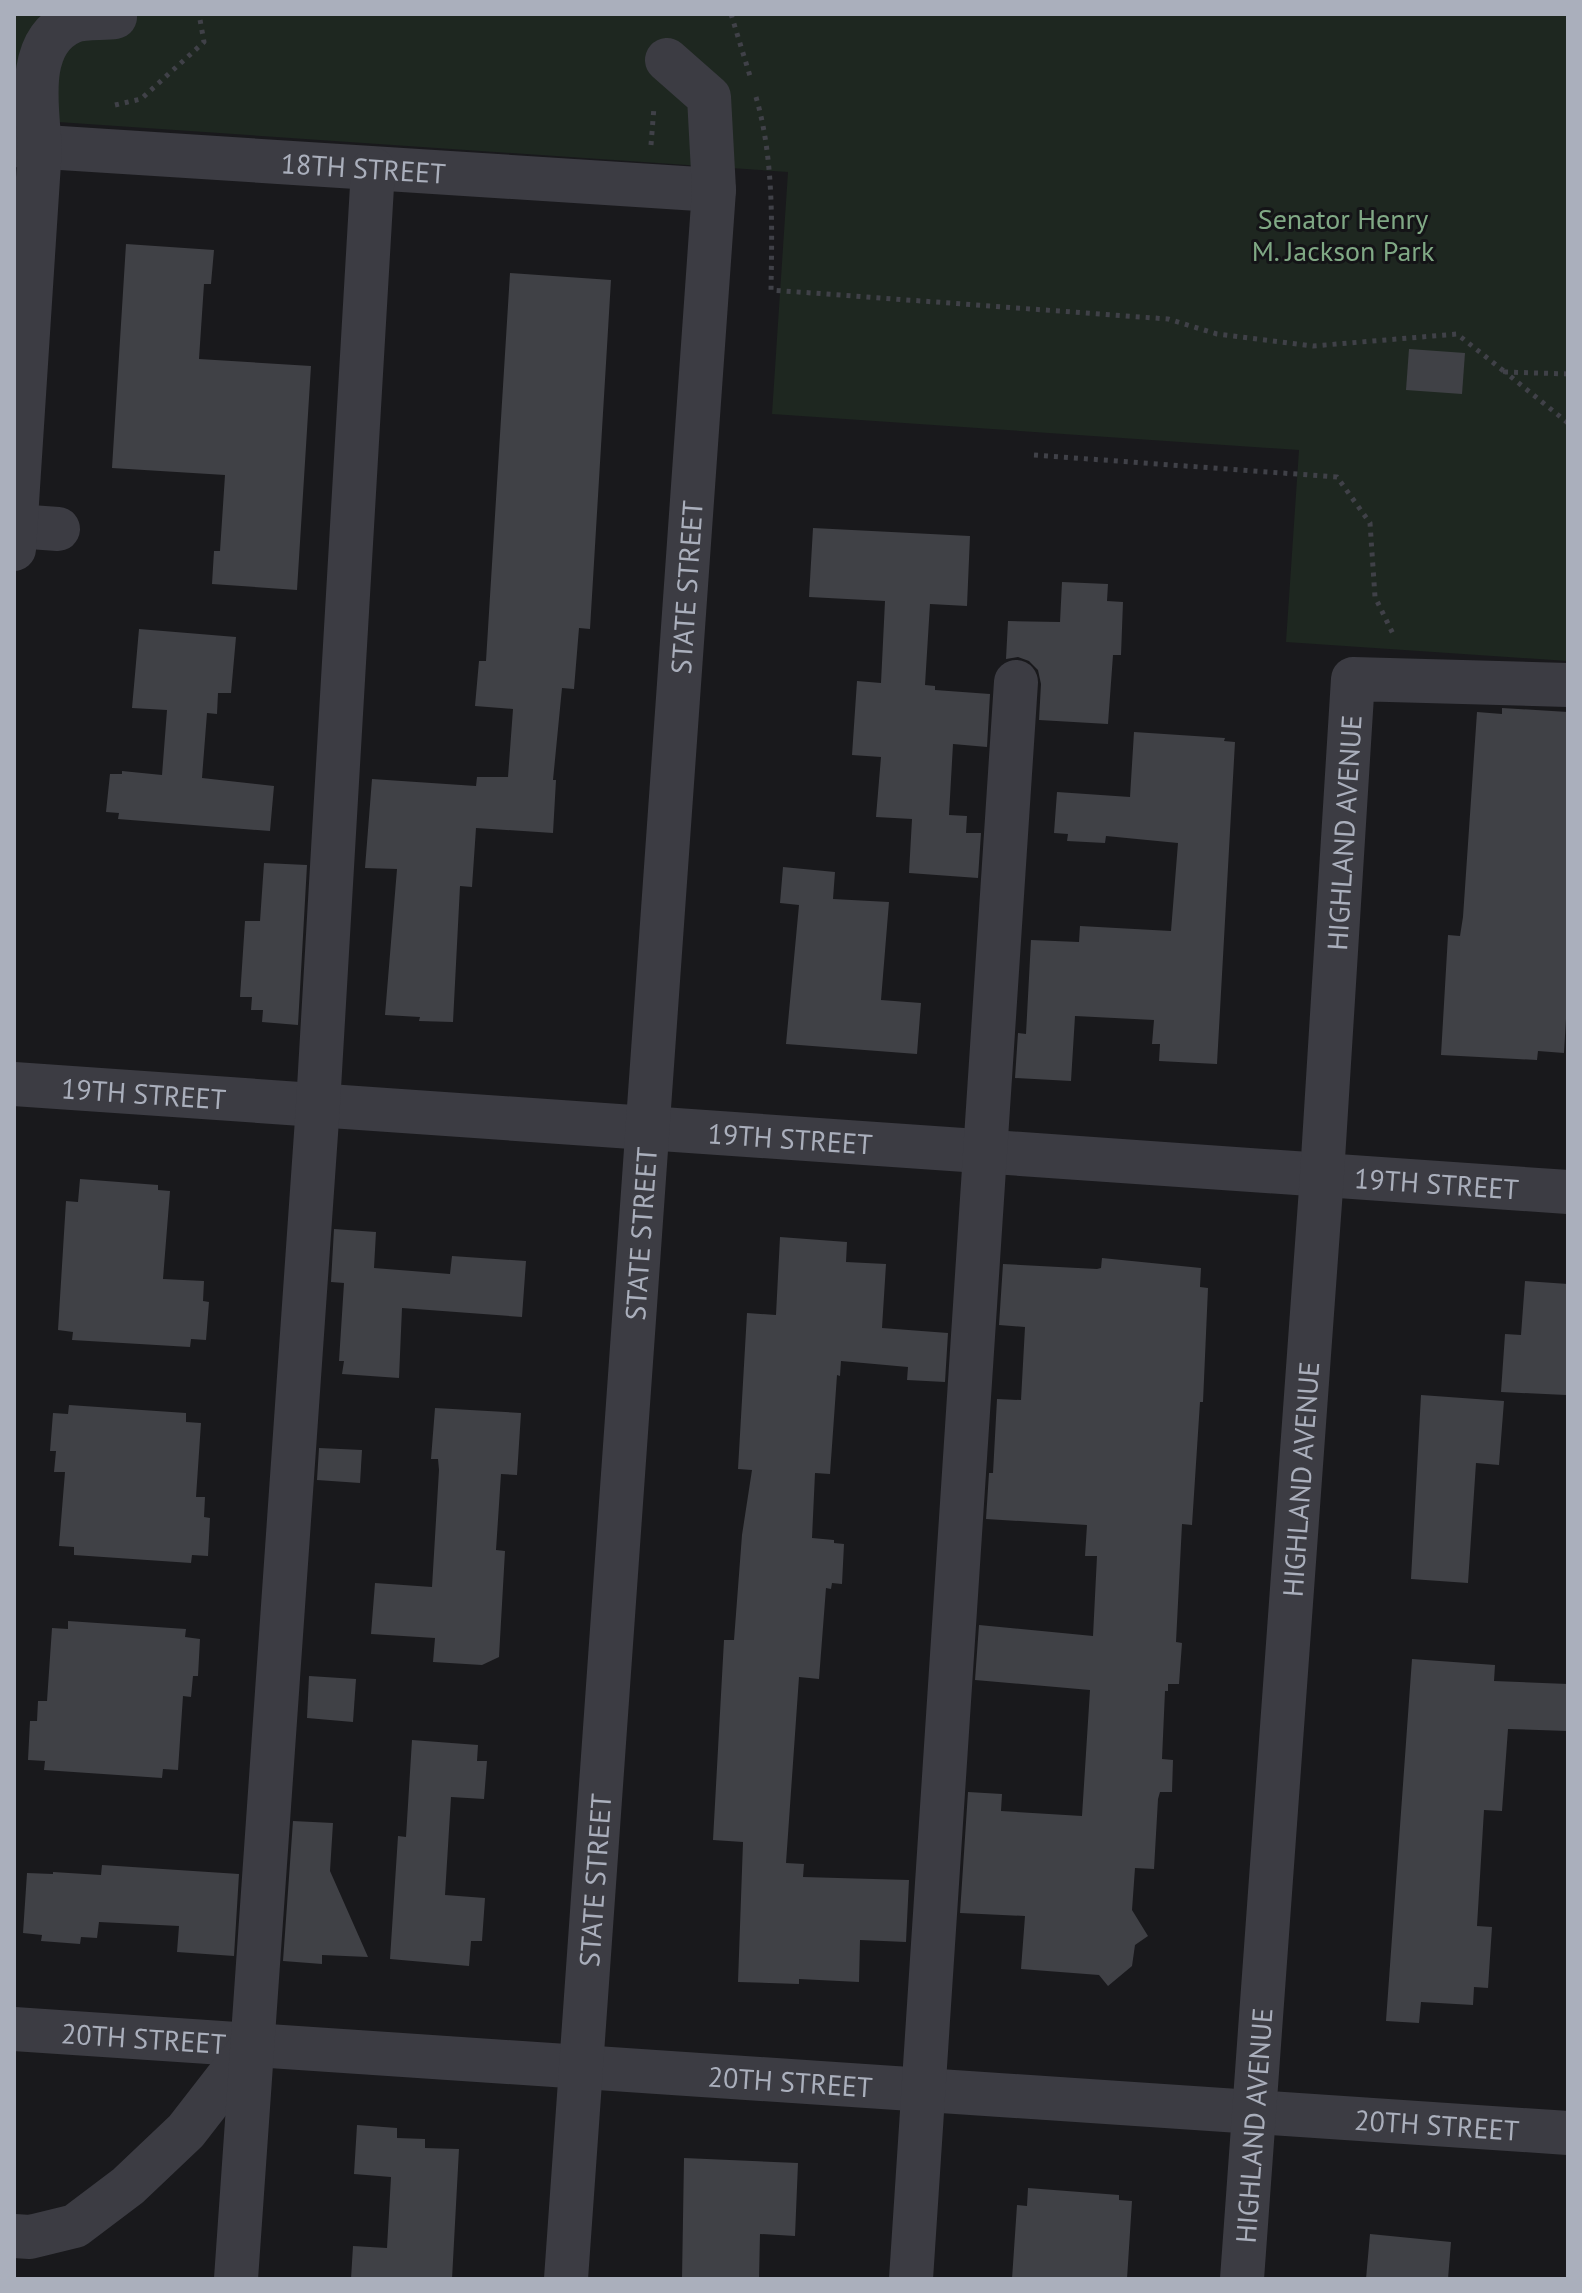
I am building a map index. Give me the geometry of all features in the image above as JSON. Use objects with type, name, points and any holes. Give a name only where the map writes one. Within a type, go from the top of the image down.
[{"type":"street","points":[[29,535],[20,392],[27,146],[39,64],[50,38],[72,22],[115,17]]},
{"type":"street","name":"STATE STREET","points":[[566,2279],[714,190],[709,97],[667,60]]},
{"type":"street","name":"18TH STREET","points":[[27,146],[714,190]]},
{"type":"street","points":[[236,2279],[318,1105],[373,169]]},
{"type":"street","name":"HIGHLAND AVENUE","points":[[1242,2279],[1322,1175],[1353,679],[1397,681]]},
{"type":"street","points":[[1397,681],[1568,685]]},
{"type":"street","points":[[911,2279],[1016,682]]},
{"type":"street","name":"19TH STREET","points":[[14,1084],[1568,1192]]},
{"type":"street","name":"20TH STREET","points":[[14,2029],[1568,2133]]},
{"type":"street","points":[[14,2236],[30,2237],[75,2226],[128,2186],[186,2131],[252,2046]]},
{"type":"path","points":[[106,104],[118,105],[141,99],[204,42],[199,14]]},
{"type":"path","points":[[772,217],[771,290],[1168,319],[1217,334],[1313,346],[1457,334],[1568,423]]},
{"type":"path","points":[[1505,372],[1568,374]]},
{"type":"path","points":[[1034,455],[1337,477],[1370,523],[1375,597],[1395,639],[1397,681]]},
{"type":"green space","name":"Senator Henry M. Jackson Park","points":[[14,14],[1568,14],[1568,661],[1286,642],[1299,450],[772,414],[788,172],[14,119]]},
{"type":"building","points":[[126,244],[214,250],[211,284],[204,284],[199,359],[311,366],[297,590],[212,584],[214,551],[220,551],[225,475],[112,468]]},
{"type":"building","points":[[510,273],[611,280],[590,629],[579,628],[574,689],[562,688],[553,780],[556,780],[553,833],[476,828],[472,887],[460,886],[453,1022],[419,1021],[420,1017],[385,1015],[397,869],[365,868],[372,779],[476,786],[477,777],[508,777],[513,709],[475,706],[479,661],[486,661]]},
{"type":"building","points":[[1409,349],[1465,353],[1462,394],[1406,390]]},
{"type":"building","points":[[813,528],[970,536],[967,606],[930,604],[925,685],[935,686],[935,690],[990,694],[987,747],[953,744],[949,815],[967,816],[966,833],[981,833],[978,878],[909,873],[912,819],[876,817],[881,757],[852,755],[857,681],[881,683],[885,601],[809,597]]},
{"type":"building","points":[[1062,582],[1108,584],[1107,601],[1123,602],[1121,655],[1113,655],[1108,724],[1039,720],[1041,684],[1038,670],[1029,661],[1018,657],[1006,659],[1008,621],[1060,622]]},
{"type":"building","points":[[139,629],[236,637],[231,693],[218,693],[217,714],[207,713],[202,778],[274,786],[270,831],[118,819],[119,813],[106,812],[110,774],[122,774],[122,771],[162,775],[167,710],[132,708]]},
{"type":"building","points":[[1502,708],[1568,712],[1568,985],[1564,1053],[1538,1051],[1537,1060],[1441,1055],[1448,935],[1460,936],[1463,917],[1477,712],[1502,714]]},
{"type":"building","points":[[1134,732],[1225,738],[1224,741],[1235,742],[1217,1064],[1159,1061],[1160,1044],[1152,1044],[1154,1020],[1075,1016],[1071,1081],[1015,1078],[1018,1033],[1026,1034],[1031,940],[1079,942],[1080,926],[1171,931],[1178,843],[1106,836],[1105,843],[1067,841],[1068,834],[1054,833],[1057,792],[1130,797]]},
{"type":"building","points":[[264,863],[307,865],[298,1025],[262,1022],[263,1010],[251,1010],[252,997],[240,997],[245,921],[260,921]]},
{"type":"building","points":[[783,867],[835,872],[833,899],[889,902],[881,1000],[921,1003],[917,1054],[786,1044],[799,905],[780,903]]},
{"type":"building","points":[[80,1179],[158,1185],[158,1190],[170,1191],[163,1279],[204,1281],[203,1301],[209,1302],[206,1340],[191,1339],[190,1347],[72,1340],[73,1332],[58,1330],[66,1201],[78,1202]]},
{"type":"building","points":[[334,1229],[376,1232],[374,1268],[450,1274],[452,1256],[526,1261],[522,1317],[402,1308],[399,1378],[342,1374],[344,1361],[339,1361],[344,1283],[331,1282]]},
{"type":"building","points":[[780,1237],[847,1242],[846,1262],[886,1264],[882,1328],[948,1333],[945,1382],[907,1380],[908,1367],[841,1361],[840,1376],[837,1375],[830,1474],[815,1473],[812,1538],[844,1544],[842,1584],[832,1583],[831,1589],[826,1588],[819,1679],[799,1677],[786,1863],[804,1864],[803,1877],[909,1880],[906,1942],[860,1940],[859,1982],[799,1979],[799,1984],[738,1982],[743,1842],[713,1840],[724,1640],[734,1640],[742,1535],[752,1470],[738,1469],[747,1313],[776,1315]]},
{"type":"building","points":[[1102,1258],[1201,1268],[1200,1287],[1208,1288],[1203,1402],[1200,1402],[1192,1525],[1182,1524],[1176,1642],[1182,1643],[1179,1684],[1168,1684],[1168,1691],[1165,1691],[1162,1759],[1173,1760],[1172,1792],[1160,1792],[1158,1799],[1154,1869],[1135,1868],[1132,1910],[1148,1936],[1135,1945],[1132,1966],[1108,1986],[1099,1975],[1021,1969],[1025,1916],[960,1913],[968,1792],[1002,1794],[1001,1811],[1082,1816],[1090,1690],[975,1680],[979,1625],[1093,1636],[1097,1556],[1085,1556],[1087,1525],[986,1519],[989,1473],[993,1473],[997,1399],[1021,1400],[1025,1327],[999,1325],[1003,1264],[1097,1269],[1101,1268]]},
{"type":"building","points":[[1525,1281],[1568,1284],[1566,1395],[1501,1392],[1505,1334],[1521,1335]]},
{"type":"building","points":[[1421,1395],[1504,1401],[1499,1465],[1476,1463],[1468,1583],[1411,1579]]},
{"type":"building","points":[[69,1405],[186,1413],[186,1422],[201,1423],[196,1497],[205,1497],[204,1517],[210,1518],[208,1556],[192,1555],[191,1563],[74,1555],[74,1547],[59,1546],[65,1472],[54,1472],[56,1451],[50,1451],[53,1413],[68,1414]]},
{"type":"building","points":[[435,1408],[521,1413],[517,1475],[501,1474],[496,1550],[505,1551],[499,1657],[482,1665],[433,1662],[435,1638],[371,1634],[375,1583],[432,1587],[439,1470],[438,1459],[431,1459]]},
{"type":"building","points":[[319,1448],[362,1450],[360,1483],[317,1480]]},
{"type":"building","points":[[68,1621],[186,1629],[185,1637],[200,1639],[198,1676],[193,1676],[191,1697],[183,1696],[178,1770],[163,1769],[162,1778],[44,1770],[45,1761],[28,1760],[30,1721],[37,1721],[38,1701],[47,1701],[52,1628],[68,1629]]},
{"type":"building","points":[[1412,1659],[1495,1665],[1494,1681],[1568,1684],[1568,1731],[1508,1729],[1502,1811],[1484,1810],[1477,1926],[1492,1927],[1488,1988],[1474,1987],[1473,2005],[1421,2002],[1419,2023],[1386,2021]]},
{"type":"building","points":[[309,1676],[356,1679],[353,1722],[307,1718]]},
{"type":"building","points":[[412,1740],[478,1745],[477,1761],[487,1761],[484,1799],[451,1797],[445,1895],[485,1898],[482,1941],[471,1941],[469,1966],[390,1959],[398,1836],[406,1837]]},
{"type":"building","points":[[293,1821],[333,1823],[330,1871],[368,1957],[322,1955],[322,1964],[283,1961]]},
{"type":"building","points":[[102,1865],[239,1874],[234,1956],[177,1952],[179,1926],[99,1922],[97,1938],[81,1937],[80,1944],[41,1941],[42,1935],[23,1933],[27,1873],[101,1875]]},
{"type":"building","points":[[357,2125],[397,2128],[397,2138],[425,2139],[425,2148],[459,2149],[452,2279],[351,2279],[353,2246],[387,2248],[391,2177],[354,2174]]},
{"type":"building","points":[[684,2158],[798,2163],[795,2236],[760,2234],[759,2279],[682,2279]]},
{"type":"building","points":[[1028,2188],[1119,2195],[1119,2200],[1132,2201],[1127,2279],[1012,2279],[1017,2205],[1027,2206]]},
{"type":"building","points":[[1370,2234],[1451,2242],[1448,2279],[1366,2279]]}]
